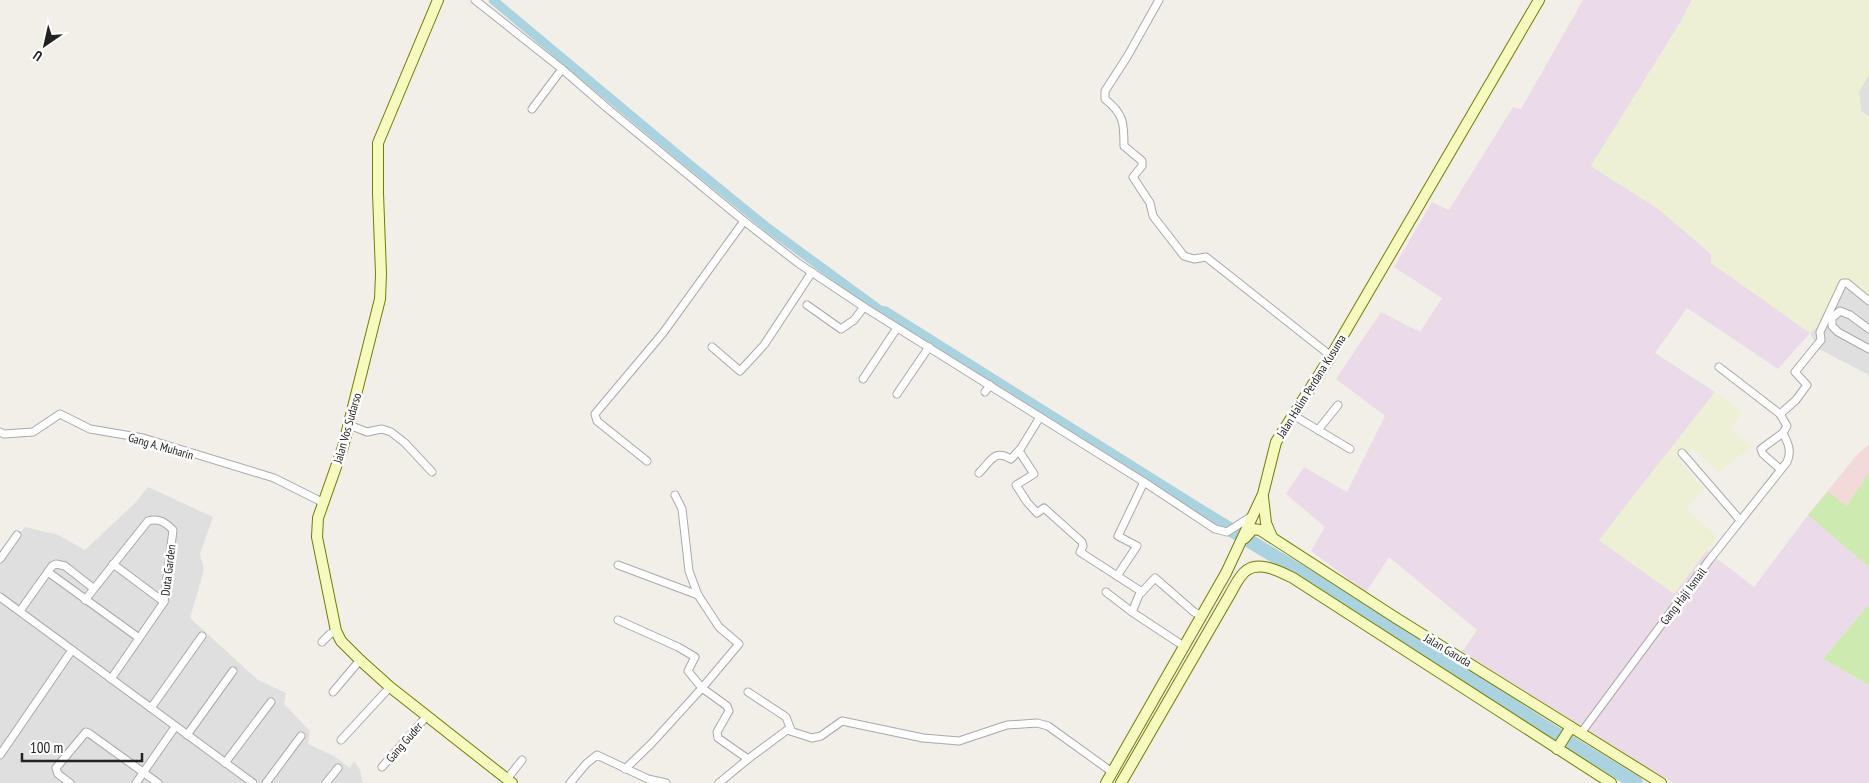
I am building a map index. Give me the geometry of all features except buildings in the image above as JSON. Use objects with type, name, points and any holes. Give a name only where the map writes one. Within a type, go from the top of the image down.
[{"type":"main road","name":"Jalan Vos Sudarso","points":[[438,0],[378,142],[381,286],[361,378],[318,518],[317,537],[336,631],[341,641],[390,687],[509,781]]},
{"type":"main road","name":"Jalan Halim Perdana Kusuma","points":[[1106,783],[1185,647],[1242,537],[1262,494],[1276,442],[1331,356],[1539,0]]},
{"type":"main road","points":[[1262,494],[1263,509],[1272,537]]},
{"type":"main road","name":"Jalan Garuda","points":[[1242,537],[1253,529],[1260,530],[1272,537],[1569,730],[1581,733],[1661,783]]},
{"type":"main road","name":"Jalan Garuda","points":[[1122,783],[1242,574],[1248,569],[1264,567],[1282,572],[1293,578],[1558,747],[1611,783]]},
{"type":"main road","points":[[1558,747],[1569,730]]},
{"type":"street","points":[[476,0],[744,221],[812,272],[864,307],[1040,416],[1215,529],[1242,537]]},
{"type":"street","points":[[1159,0],[1127,57],[1105,91],[1106,99],[1116,108],[1124,122],[1124,146],[1142,162],[1142,166],[1133,177],[1150,204],[1153,216],[1184,256],[1194,259],[1206,257],[1331,356]]},
{"type":"street","points":[[532,110],[562,69]]},
{"type":"street","points":[[647,461],[598,421],[595,414],[663,333],[744,221]]},
{"type":"street","points":[[712,347],[740,371],[764,344],[812,272]]},
{"type":"street","points":[[1780,414],[1796,400],[1807,385],[1795,372],[1821,340],[1820,332],[1843,283],[1847,283],[1869,301]]},
{"type":"street","points":[[807,305],[841,329],[854,320],[864,307]]},
{"type":"street","points":[[1869,329],[1850,315],[1840,311],[1832,318],[1832,326],[1838,332],[1869,349]]},
{"type":"street","points":[[863,379],[897,328]]},
{"type":"street","points":[[898,394],[929,347]]},
{"type":"street","points":[[1719,367],[1780,414],[1787,426],[1783,433],[1761,449],[1763,454],[1780,469]]},
{"type":"street","points":[[985,392],[990,385]]},
{"type":"street","points":[[1318,430],[1338,404]]},
{"type":"street","name":"Gang A. Muharin","points":[[0,432],[4,434],[34,432],[60,414],[90,429],[143,438],[274,478],[324,503]]},
{"type":"street","points":[[1293,415],[1350,449]]},
{"type":"street","points":[[979,472],[997,454],[1002,454],[1011,459],[1019,451],[1040,416]]},
{"type":"street","points":[[348,425],[367,432],[382,429],[390,432],[405,442],[432,472]]},
{"type":"street","name":"Gang Haji Ismail","points":[[1581,733],[1740,520],[1787,462],[1790,454],[1787,440],[1783,433]]},
{"type":"street","points":[[1019,451],[1034,474],[1016,485],[1027,502],[1037,513],[1044,508],[1082,542],[1084,546],[1080,552],[1142,592]]},
{"type":"street","points":[[1682,452],[1740,520]]},
{"type":"street","points":[[1117,576],[1137,546],[1118,536],[1144,482]]},
{"type":"street","points":[[625,769],[702,688],[739,644],[719,627],[698,595],[689,570],[682,509],[675,495]]},
{"type":"street","name":"Duta Garden","points":[[85,600],[148,521],[157,519],[166,523],[172,530],[164,602],[110,678]]},
{"type":"street","points":[[0,559],[18,536]]},
{"type":"street","points":[[20,611],[52,566],[60,564],[93,588]]},
{"type":"street","points":[[112,564],[164,602]]},
{"type":"street","points":[[618,565],[698,595]]},
{"type":"street","points":[[48,572],[138,638]]},
{"type":"street","points":[[1132,612],[1142,592],[1155,578],[1194,612],[1202,616]]},
{"type":"street","points":[[1106,592],[1132,612],[1185,647]]},
{"type":"street","points":[[0,597],[253,783]]},
{"type":"street","points":[[618,620],[678,647],[694,657],[688,671],[702,688],[727,706],[729,711],[717,732],[718,738],[748,759]]},
{"type":"street","points":[[322,642],[336,631]]},
{"type":"street","points":[[151,708],[202,636]]},
{"type":"street","points":[[0,756],[72,650]]},
{"type":"street","points":[[333,692],[360,660]]},
{"type":"street","points":[[187,736],[233,671]]},
{"type":"street","points":[[340,740],[390,687]]},
{"type":"street","points":[[748,692],[786,717],[791,730]]},
{"type":"street","points":[[225,763],[271,702]]},
{"type":"street","name":"Gang Guder","points":[[382,767],[426,716]]},
{"type":"street","points":[[719,783],[787,730],[812,738],[820,736],[842,722],[923,738],[959,741],[1007,725],[1037,723],[1048,726],[1112,772]]},
{"type":"street","points":[[136,783],[175,727]]},
{"type":"street","points":[[70,783],[58,774],[56,768],[86,732],[158,783]]},
{"type":"street","points":[[266,783],[301,736]]},
{"type":"street","points":[[570,783],[586,764],[597,755],[648,779],[666,783]]},
{"type":"street","points":[[509,781],[522,760]]},
{"type":"street","points":[[326,783],[338,768]]},
{"type":"shaded area","points":[[1583,0],[1692,0],[1677,28],[1591,166],[1660,210],[1711,254],[1712,263],[1810,333],[1778,369],[1687,308],[1655,353],[1715,392],[1599,540],[1674,593],[1706,550],[1754,587],[1808,515],[1869,567],[1869,604],[1823,659],[1869,685],[1869,783],[1673,783],[1462,652],[1477,630],[1389,557],[1366,592],[1311,551],[1325,527],[1286,494],[1304,467],[1347,492],[1385,416],[1336,379],[1381,312],[1420,332],[1442,298],[1394,267],[1432,202],[1449,210],[1513,107],[1521,109]]},
{"type":"shaded area","points":[[1869,74],[1869,117],[1861,111],[1859,92]]},
{"type":"shaded area","points":[[1845,279],[1869,299],[1869,375],[1819,349],[1810,333],[1820,325]]},
{"type":"shaded area","points":[[1869,444],[1869,567],[1808,515],[1856,456]]},
{"type":"shaded area","points":[[148,487],[213,517],[200,554],[204,570],[190,618],[258,680],[286,693],[284,704],[310,731],[308,744],[334,756],[350,768],[354,761],[360,770],[363,783],[0,783],[0,558],[25,527],[58,535],[85,550],[136,502]]},
{"type":"green space","points":[[1692,0],[1869,0],[1869,74],[1859,92],[1861,111],[1869,117],[1869,299],[1844,279],[1820,325],[1810,333],[1711,263],[1711,254],[1660,210],[1591,166],[1677,28]]},
{"type":"green space","points":[[1715,392],[1742,412],[1731,429],[1752,447],[1718,472],[1693,448],[1680,461],[1704,489],[1686,508],[1717,537],[1674,594],[1599,540]]},
{"type":"green space","points":[[1869,473],[1869,567],[1808,515],[1828,492],[1847,506]]},
{"type":"green space","points":[[1869,604],[1869,685],[1823,659]]},
{"type":"waterway","points":[[493,0],[768,228],[884,313]]},
{"type":"waterway","points":[[884,313],[1198,510],[1364,610],[1540,724],[1636,783]]}]
